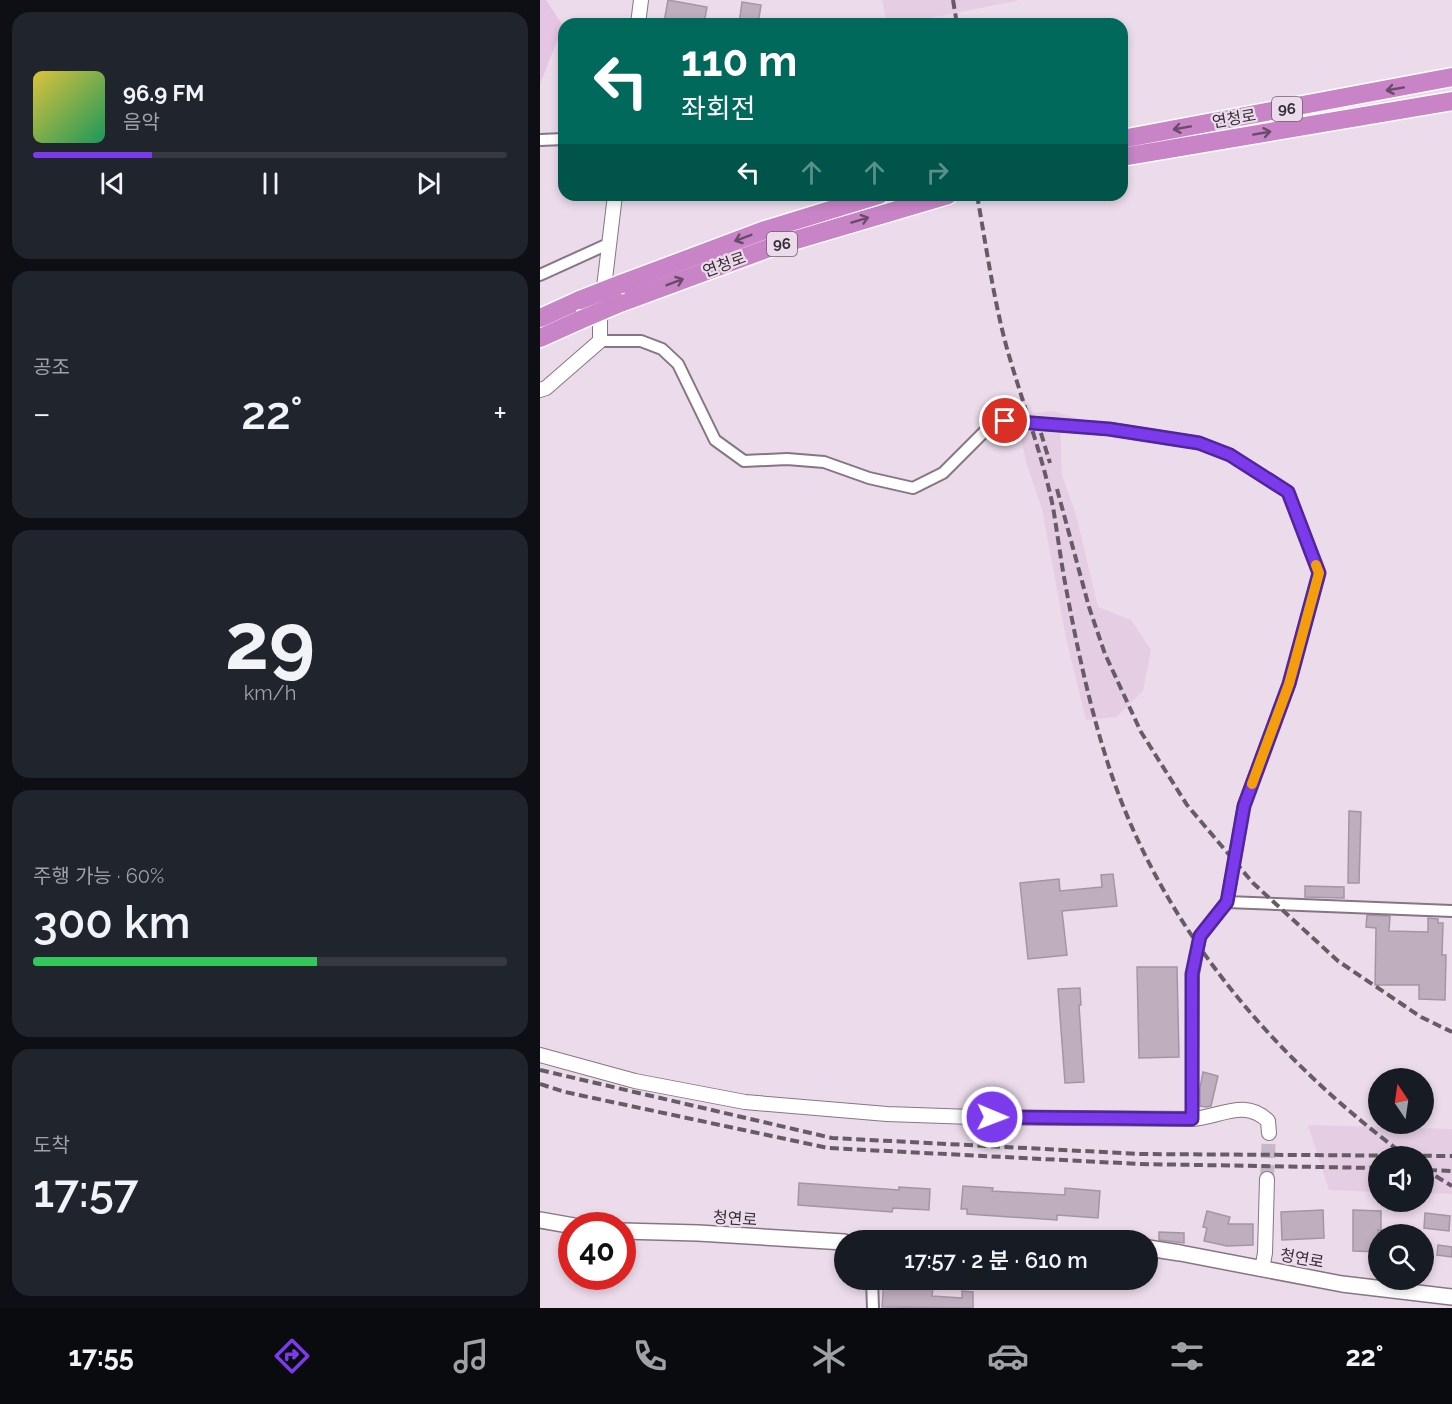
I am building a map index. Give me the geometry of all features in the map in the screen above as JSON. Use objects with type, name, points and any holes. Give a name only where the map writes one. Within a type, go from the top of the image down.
[{"type":"highway","name":"연청로","points":[[1128,138],[1452,78]]},
{"type":"highway","name":"연청로","points":[[1128,156],[1452,101]]},
{"type":"highway","name":"연청로","points":[[540,318],[580,300],[765,230],[859,201]]},
{"type":"highway","name":"연청로","points":[[540,338],[620,303],[772,247],[928,201]]},
{"type":"main road","points":[[540,1220],[558,1223]]},
{"type":"main road","name":"청연로","points":[[636,1231],[834,1241]]},
{"type":"main road","name":"청연로","points":[[1158,1249],[1342,1284],[1452,1297]]},
{"type":"street","points":[[639,18],[641,0]]},
{"type":"street","points":[[540,140],[558,139]]},
{"type":"street","points":[[600,341],[600,321],[614,201]]},
{"type":"street","points":[[540,275],[608,244]]},
{"type":"street","points":[[540,390],[546,388],[600,341],[641,341],[662,348],[678,364],[715,440],[744,460],[787,459],[824,462],[869,478],[913,488],[943,473],[987,429],[1005,421],[1109,429],[1199,443],[1230,455],[1288,492],[1319,573],[1289,684],[1244,806],[1227,902],[1200,936],[1192,974],[1192,1119]]},
{"type":"street","points":[[1227,902],[1452,911]]},
{"type":"street","points":[[540,1055],[635,1080],[745,1101],[887,1114],[972,1117],[1192,1119],[1237,1109],[1261,1114],[1268,1121],[1269,1133]]},
{"type":"street","points":[[1262,1269],[1267,1179]]},
{"type":"street","points":[[873,1290],[873,1308]]},
{"type":"shaded area","points":[[540,0],[546,0],[558,18],[558,39],[540,84]]},
{"type":"shaded area","points":[[882,0],[1020,0],[930,18],[886,18]]},
{"type":"shaded area","points":[[1052,411],[1084,420],[1083,432],[1060,425],[1062,475],[1076,515],[1098,607],[1131,620],[1151,650],[1143,691],[1116,717],[1086,720],[1066,638],[1042,509],[1026,462],[1016,415]]},
{"type":"shaded area","points":[[1308,1125],[1368,1127],[1368,1134],[1434,1134],[1434,1128],[1452,1129],[1452,1194],[1434,1193],[1434,1146],[1368,1146],[1368,1192],[1329,1190]]},
{"type":"building","points":[[668,0],[707,7],[705,18],[665,18]]},
{"type":"building","points":[[742,2],[761,5],[759,18],[740,18]]},
{"type":"building","points":[[1349,811],[1361,812],[1359,883],[1348,883]]},
{"type":"building","points":[[1113,874],[1117,906],[1062,911],[1067,955],[1028,959],[1020,883],[1059,879],[1060,891],[1102,887],[1101,875]]},
{"type":"building","points":[[1305,886],[1344,887],[1344,898],[1305,897]]},
{"type":"building","points":[[1367,915],[1390,916],[1389,931],[1428,932],[1428,918],[1438,919],[1438,923],[1443,923],[1442,955],[1446,955],[1445,1000],[1419,999],[1419,985],[1375,985],[1376,928],[1366,927]]},
{"type":"building","points":[[1137,967],[1177,967],[1179,1057],[1139,1058]]},
{"type":"building","points":[[1080,988],[1084,1082],[1065,1083],[1058,989]]},
{"type":"building","points":[[1203,1072],[1218,1076],[1211,1106],[1206,1107],[1200,1106]]},
{"type":"building","points":[[799,1183],[899,1190],[899,1187],[930,1189],[929,1210],[893,1208],[892,1212],[798,1205]]},
{"type":"building","points":[[963,1186],[993,1188],[992,1191],[1065,1195],[1065,1188],[1100,1191],[1098,1218],[1057,1215],[1057,1220],[967,1214],[967,1209],[961,1209]]},
{"type":"building","points":[[1323,1210],[1324,1238],[1282,1240],[1281,1212]]},
{"type":"building","points":[[1353,1210],[1381,1212],[1381,1224],[1368,1224],[1368,1252],[1353,1251]]},
{"type":"building","points":[[1207,1211],[1230,1217],[1228,1224],[1253,1224],[1253,1245],[1227,1246],[1204,1241],[1207,1228],[1203,1227]]},
{"type":"building","points":[[1425,1213],[1450,1216],[1449,1231],[1434,1229],[1434,1224],[1424,1224]]},
{"type":"building","points":[[1159,1232],[1184,1233],[1184,1243],[1159,1240]]},
{"type":"building","points":[[1438,1245],[1452,1247],[1452,1257],[1437,1255]]},
{"type":"building","points":[[883,1290],[933,1290],[932,1296],[962,1298],[962,1291],[973,1292],[973,1308],[882,1307]]},
{"type":"tunnel","points":[[1267,1179],[1269,1133]]},
{"type":"railway","points":[[953,0],[956,18]]},
{"type":"railway","points":[[978,201],[1001,327],[1053,507],[1069,602],[1090,701],[1111,773],[1134,831],[1161,885],[1193,938],[1229,987],[1269,1034],[1312,1077],[1393,1146]]},
{"type":"railway","points":[[1037,420],[1050,463]]},
{"type":"railway","points":[[1057,489],[1089,607],[1105,654],[1141,732],[1187,805],[1253,883],[1338,961],[1421,1017],[1452,1032]]},
{"type":"railway","points":[[540,1070],[832,1138],[1141,1154],[1452,1156]]},
{"type":"railway","points":[[540,1084],[565,1092],[828,1148],[1140,1164],[1368,1168]]},
{"type":"railway","points":[[1434,1170],[1452,1171]]},
{"type":"railway","points":[[1434,1175],[1452,1186]]},
{"type":"slow traffic","points":[[1252,784],[1289,684],[1319,573],[1316,565]]},
{"type":"route","points":[[992,1117],[1192,1119],[1192,974],[1200,936],[1227,902],[1244,806],[1289,684],[1319,573],[1288,492],[1230,455],[1199,443],[1109,429],[1005,421]]}]
